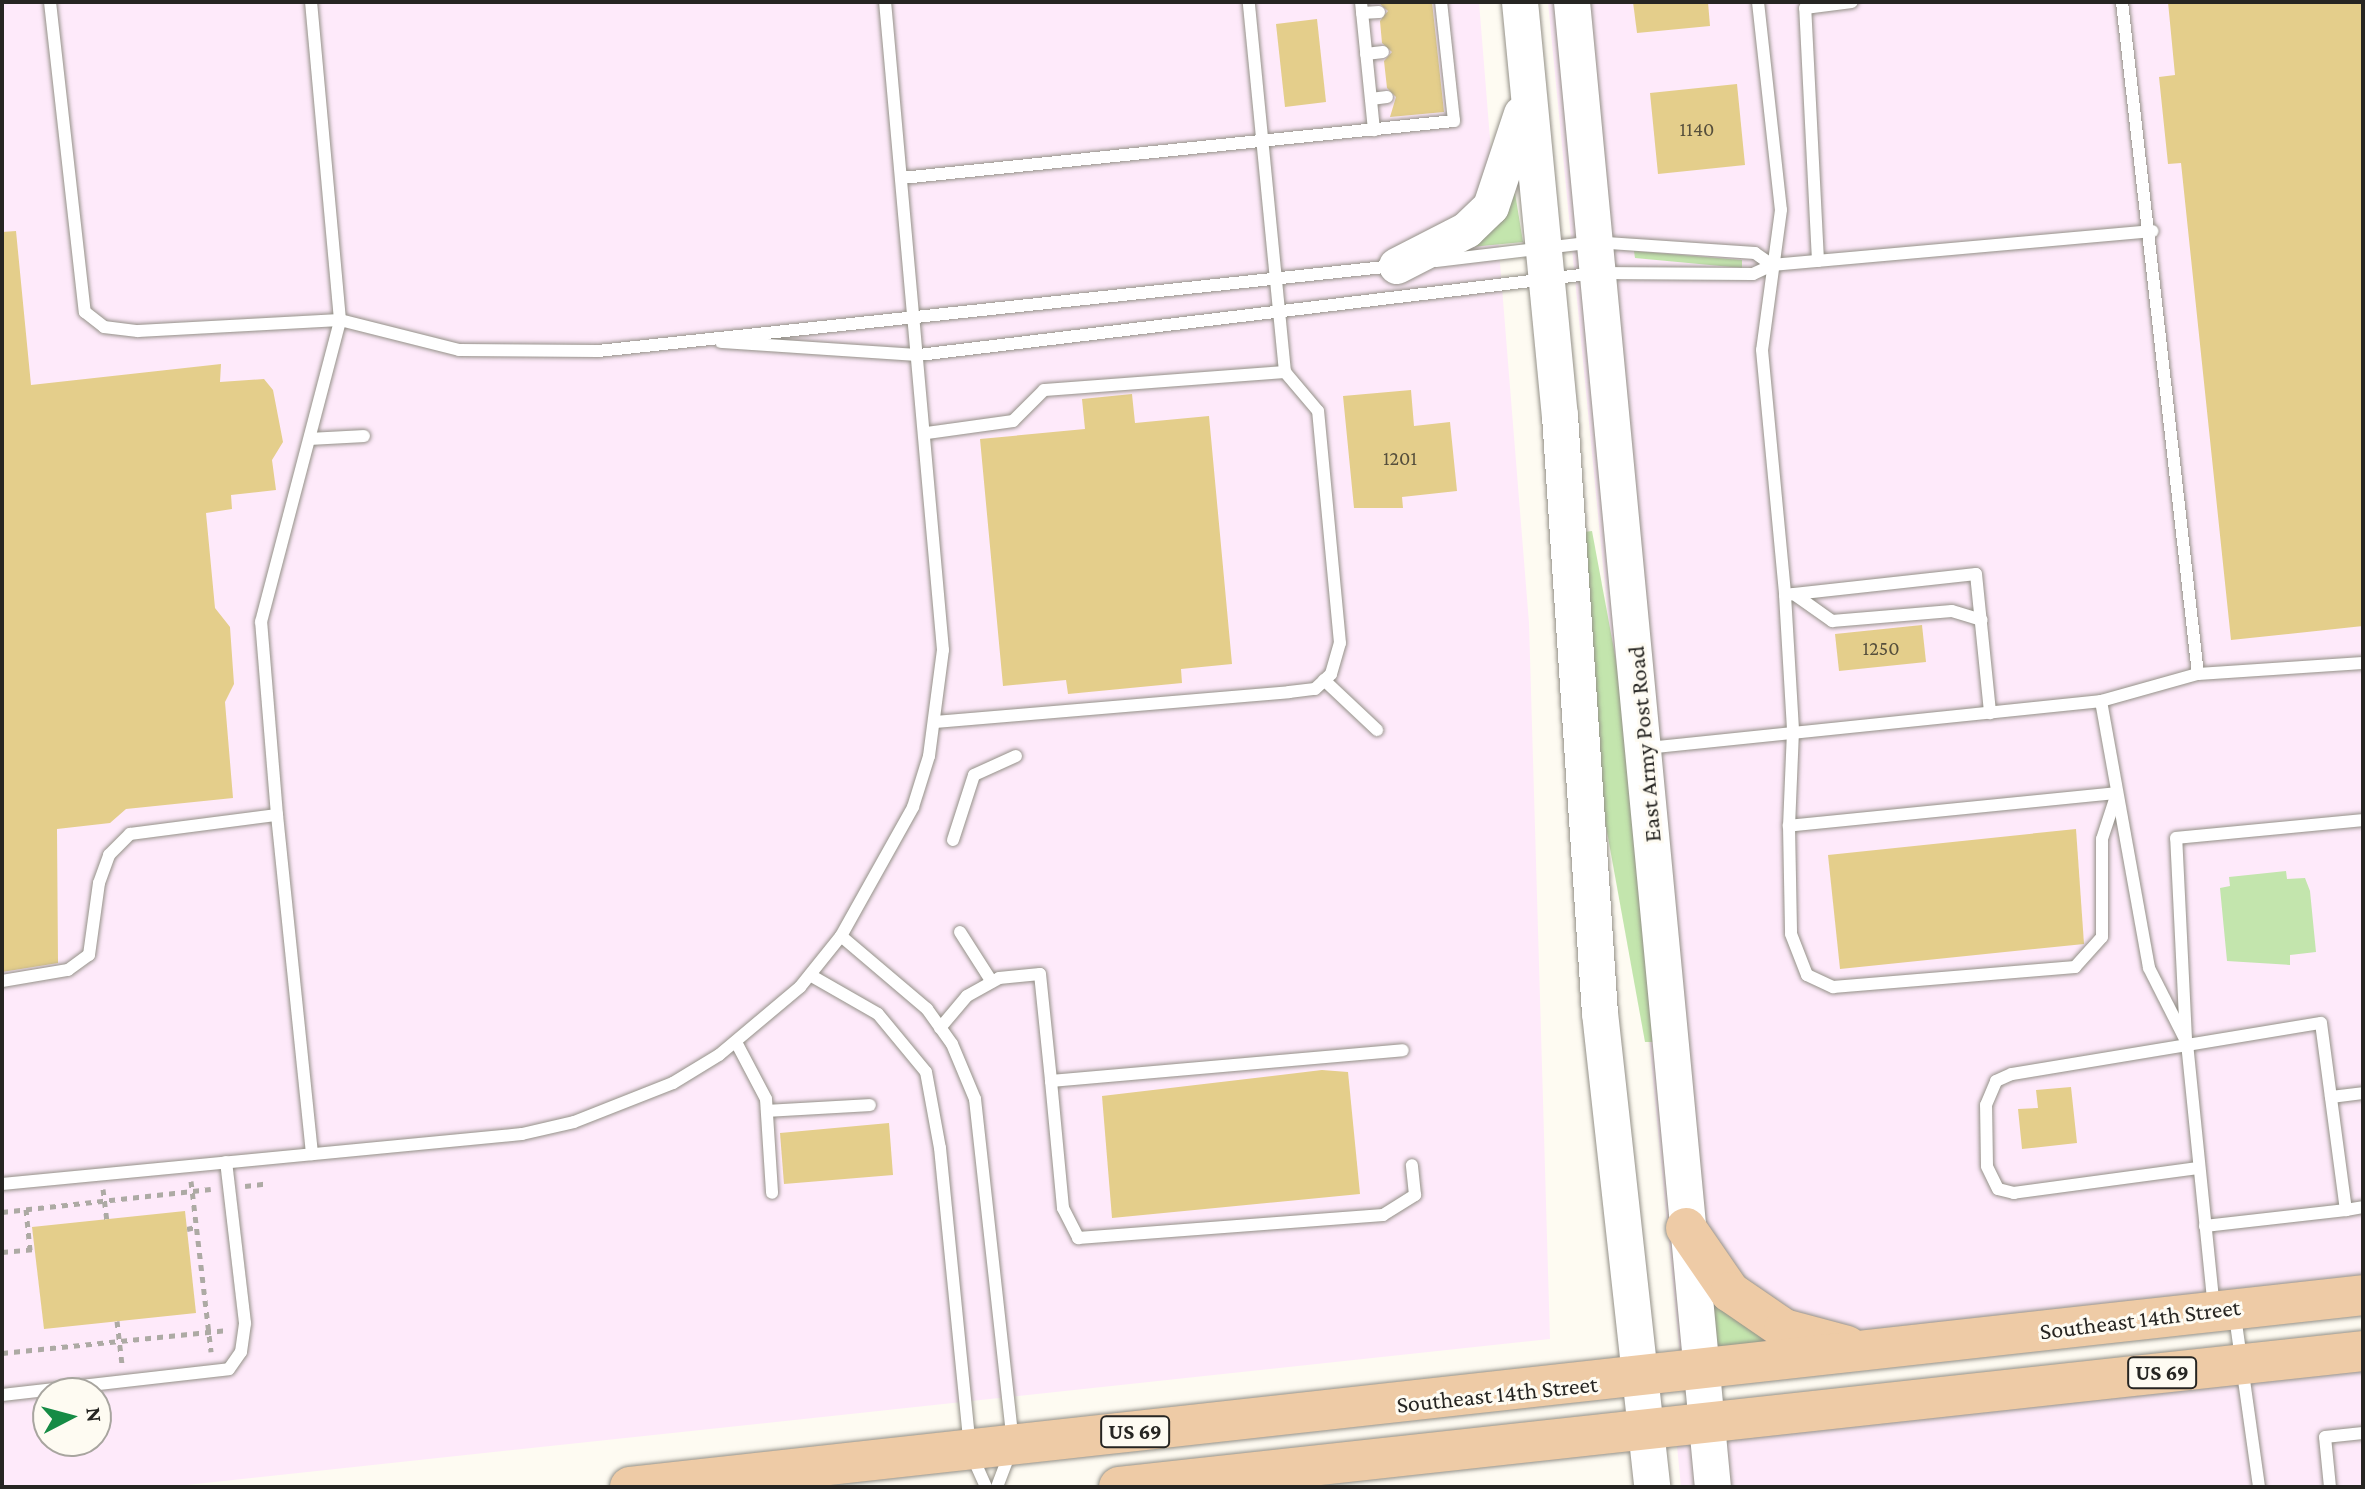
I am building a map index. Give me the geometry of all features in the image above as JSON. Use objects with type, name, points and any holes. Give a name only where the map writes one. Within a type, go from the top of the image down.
[{"type":"main road","points":[[1520,2],[1547,264],[1600,1013],[1652,1487]]},
{"type":"main road","name":"East Army Post Road","points":[[1572,2],[1713,1487]]},
{"type":"main road","points":[[1397,266],[1467,230],[1491,207],[1528,89]]},
{"type":"main road","points":[[1686,1228],[1730,1292],[1784,1329],[1870,1352]]},
{"type":"main road","name":"Southeast 14th Street","points":[[630,1487],[1640,1379],[2363,1295]]},
{"type":"main road","name":"US 69","points":[[1119,1487],[2363,1351]]},
{"type":"lane","points":[[50,2],[85,312],[104,327],[138,331],[340,320],[459,350],[721,342],[919,355],[1279,317],[1596,257],[1755,253],[1772,265]]},
{"type":"lane","points":[[311,2],[340,320],[261,622],[277,815],[312,1154]]},
{"type":"lane","points":[[2,1184],[312,1154],[574,1122],[673,1083],[736,1042],[810,975],[841,936],[892,856],[935,722],[943,597],[885,2]]},
{"type":"lane","points":[[935,722],[1289,692],[1324,680],[1340,643],[1318,411],[1285,372],[1249,2]]},
{"type":"lane","points":[[1758,2],[1781,210],[1762,350],[1789,595],[1793,731],[1789,826],[1791,934],[1807,975],[1833,987],[2075,967],[2102,937],[2102,839],[2117,793]]},
{"type":"lane","points":[[1818,261],[1805,8],[1852,2]]},
{"type":"lane","points":[[2122,2],[2152,231],[2198,674]]},
{"type":"lane","points":[[902,178],[1454,121],[1446,90],[1439,5]]},
{"type":"lane","points":[[1374,130],[1362,8],[1379,12]]},
{"type":"lane","points":[[1366,54],[1383,52]]},
{"type":"lane","points":[[1371,99],[1387,97]]},
{"type":"lane","points":[[721,342],[794,325],[1275,281],[1397,266],[1547,264],[1596,257],[1753,274],[1772,265],[2152,231]]},
{"type":"lane","points":[[927,433],[1013,421],[1044,390],[1285,372]]},
{"type":"lane","points":[[310,439],[364,436]]},
{"type":"lane","points":[[1789,595],[1976,574],[1990,713]]},
{"type":"lane","points":[[1789,595],[1832,621],[1952,611],[1982,620]]},
{"type":"lane","points":[[1644,748],[2101,701],[2198,674],[2363,663]]},
{"type":"lane","points":[[1324,680],[1377,730]]},
{"type":"lane","points":[[2101,701],[2149,968],[2187,1043]]},
{"type":"lane","points":[[953,840],[974,775],[1016,756]]},
{"type":"lane","points":[[1789,826],[2117,793]]},
{"type":"lane","points":[[2,981],[68,970],[89,955],[99,883],[109,855],[130,834],[277,815]]},
{"type":"lane","points":[[2259,1487],[2242,1364],[2224,1309],[2205,1226],[2187,1043],[2176,838],[2363,820]]},
{"type":"lane","points":[[960,932],[992,982]]},
{"type":"lane","points":[[841,936],[940,1028],[975,1099],[1013,1445],[997,1487]]},
{"type":"lane","points":[[940,1028],[967,996],[992,982],[1040,974],[1063,1208],[1078,1238],[1383,1215],[1415,1195],[1412,1165]]},
{"type":"lane","points":[[810,975],[878,1014],[926,1072],[940,1148],[970,1451],[986,1487]]},
{"type":"lane","points":[[2198,1168],[2014,1193],[1998,1189],[1987,1166],[1986,1105],[1996,1081],[2187,1043],[2321,1023],[2346,1210]]},
{"type":"lane","points":[[736,1042],[767,1111],[772,1193]]},
{"type":"lane","points":[[1051,1081],[1403,1050]]},
{"type":"lane","points":[[2331,1097],[2363,1093]]},
{"type":"lane","points":[[767,1111],[870,1105]]},
{"type":"lane","points":[[2,1395],[229,1369],[241,1352],[245,1323],[226,1162]]},
{"type":"lane","points":[[2205,1226],[2363,1207]]},
{"type":"lane","points":[[2330,1487],[2325,1437],[2363,1433]]},
{"type":"path","points":[[191,1180],[211,1352]]},
{"type":"path","points":[[2,1212],[268,1183]]},
{"type":"path","points":[[103,1188],[107,1220]]},
{"type":"path","points":[[2,1252],[32,1250],[26,1209]]},
{"type":"path","points":[[187,1229],[196,1227]]},
{"type":"path","points":[[117,1321],[122,1365]]},
{"type":"path","points":[[2,1353],[229,1330]]},
{"type":"shaded area","points":[[2,2],[1479,2],[1529,623],[1550,1339],[168,1487],[2,1487]]},
{"type":"shaded area","points":[[1548,2],[2363,2],[2363,1295],[1680,1356]]},
{"type":"shaded area","points":[[2363,1349],[2363,1487],[1681,1487],[1675,1425]]},
{"type":"green space","points":[[1514,187],[1523,242],[1461,248]]},
{"type":"green space","points":[[1634,251],[1742,260],[1742,268],[1635,258]]},
{"type":"green space","points":[[1592,531],[1618,671],[1655,1042],[1645,1042],[1598,782],[1584,532]]},
{"type":"green space","points":[[2286,871],[2287,879],[2305,878],[2310,891],[2316,952],[2290,955],[2290,965],[2227,961],[2220,888],[2230,886],[2229,877]]},
{"type":"green space","points":[[1712,1294],[1770,1342],[1716,1347]]},
{"type":"building","points":[[1378,2],[1432,2],[1444,112],[1390,117],[1396,97],[1387,88],[1384,61],[1392,52],[1382,43],[1380,21],[1388,11]]},
{"type":"building","points":[[1633,2],[1708,2],[1710,26],[1637,33]]},
{"type":"building","points":[[2168,2],[2363,2],[2363,626],[2231,640],[2181,163],[2168,164],[2159,77],[2175,75]]},
{"type":"building","points":[[1317,19],[1326,102],[1285,107],[1276,24]]},
{"type":"building","points":[[1737,84],[1745,165],[1658,174],[1650,93]]},
{"type":"building","points":[[16,231],[31,385],[221,364],[220,382],[264,379],[273,390],[283,442],[272,460],[276,490],[231,495],[232,509],[206,513],[215,608],[230,627],[234,684],[225,702],[233,798],[126,809],[110,823],[57,829],[58,963],[2,972],[2,232]]},
{"type":"building","points":[[1411,390],[1414,426],[1450,422],[1457,491],[1402,497],[1403,508],[1354,508],[1343,396]]},
{"type":"building","points":[[1132,394],[1135,423],[1209,416],[1232,664],[1181,669],[1182,683],[1068,694],[1066,680],[1003,686],[980,439],[1085,429],[1082,399]]},
{"type":"building","points":[[1922,625],[1926,662],[1839,671],[1835,634]]},
{"type":"building","points":[[2076,829],[2084,944],[1840,969],[1828,855]]},
{"type":"building","points":[[1322,1070],[1348,1072],[1360,1194],[1112,1218],[1102,1096]]},
{"type":"building","points":[[2071,1087],[2077,1143],[2022,1149],[2018,1109],[2038,1108],[2036,1090]]},
{"type":"building","points":[[889,1123],[893,1175],[784,1184],[780,1133]]},
{"type":"building","points":[[185,1211],[196,1313],[44,1329],[32,1227]]}]
